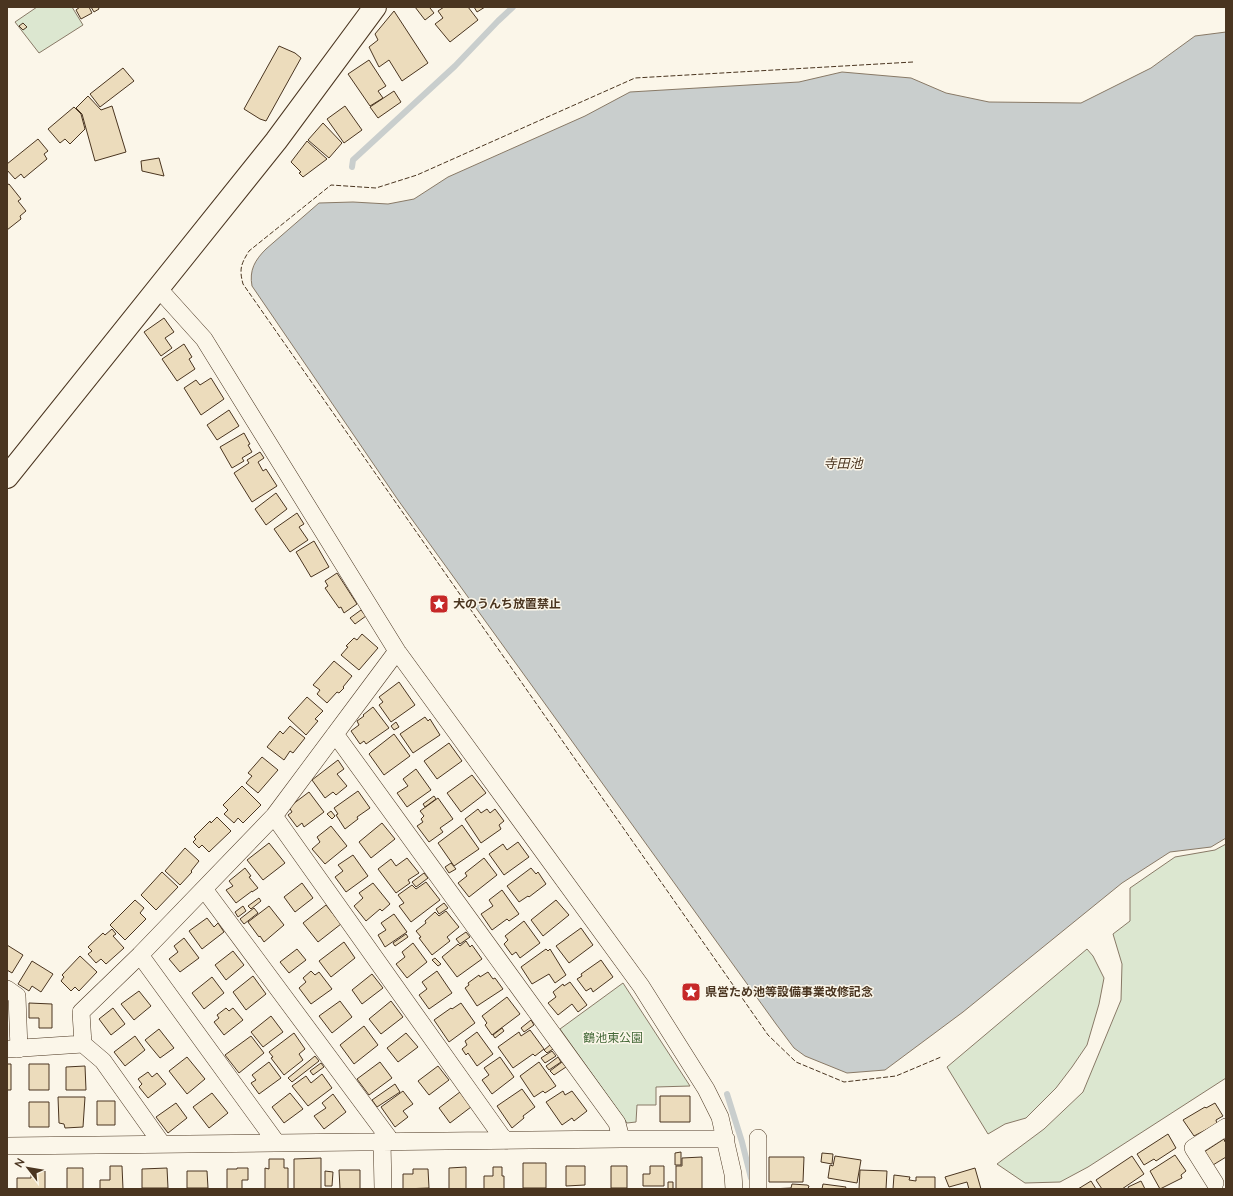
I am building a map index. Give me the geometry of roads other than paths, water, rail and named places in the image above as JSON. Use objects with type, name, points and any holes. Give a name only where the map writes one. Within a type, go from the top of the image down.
[{"type":"street","points":[[7,477],[276,141],[375,7]]},
{"type":"street","points":[[158,288],[204,339],[397,651],[641,986],[706,1089],[720,1117],[733,1174],[734,1189]]},
{"type":"street","points":[[83,1044],[81,1012],[140,955],[274,816],[397,651]]},
{"type":"street","points":[[335,734],[617,1123],[620,1139]]},
{"type":"street","points":[[274,816],[505,1141]]},
{"type":"street","points":[[204,889],[386,1141],[383,1189]]},
{"type":"street","points":[[140,955],[276,1142]]},
{"type":"street","points":[[7,989],[17,996],[13,1049],[83,1044],[103,1061],[162,1144]]},
{"type":"street","points":[[1214,1187],[1193,1148],[1226,1127]]},
{"type":"street","points":[[758,1138],[758,1189]]},
{"type":"street","points":[[7,1146],[276,1142],[726,1139]]},
{"type":"water","name":"寺田池","points":[[1226,32],[1226,838],[1211,847],[1170,852],[1122,883],[963,1012],[885,1070],[847,1073],[805,1056],[794,1048],[776,1024],[398,500],[252,286],[252,270],[256,261],[266,249],[319,203],[353,202],[388,204],[414,199],[448,177],[585,116],[630,92],[799,82],[842,72],[911,78],[946,93],[989,102],[1081,103],[1151,68],[1195,36]]},
{"type":"waterway","points":[[352,167],[353,160],[455,66],[513,7]]},
{"type":"waterway","points":[[727,1094],[742,1142],[751,1178]]},
{"type":"place","name":"犬のうんち放置禁止","points":[[439,604]]},
{"type":"place","name":"県営ため池等設備事業改修記念","points":[[691,992]]},
{"type":"park label","name":"鶴池東公園","points":[[613,1038]]}]
